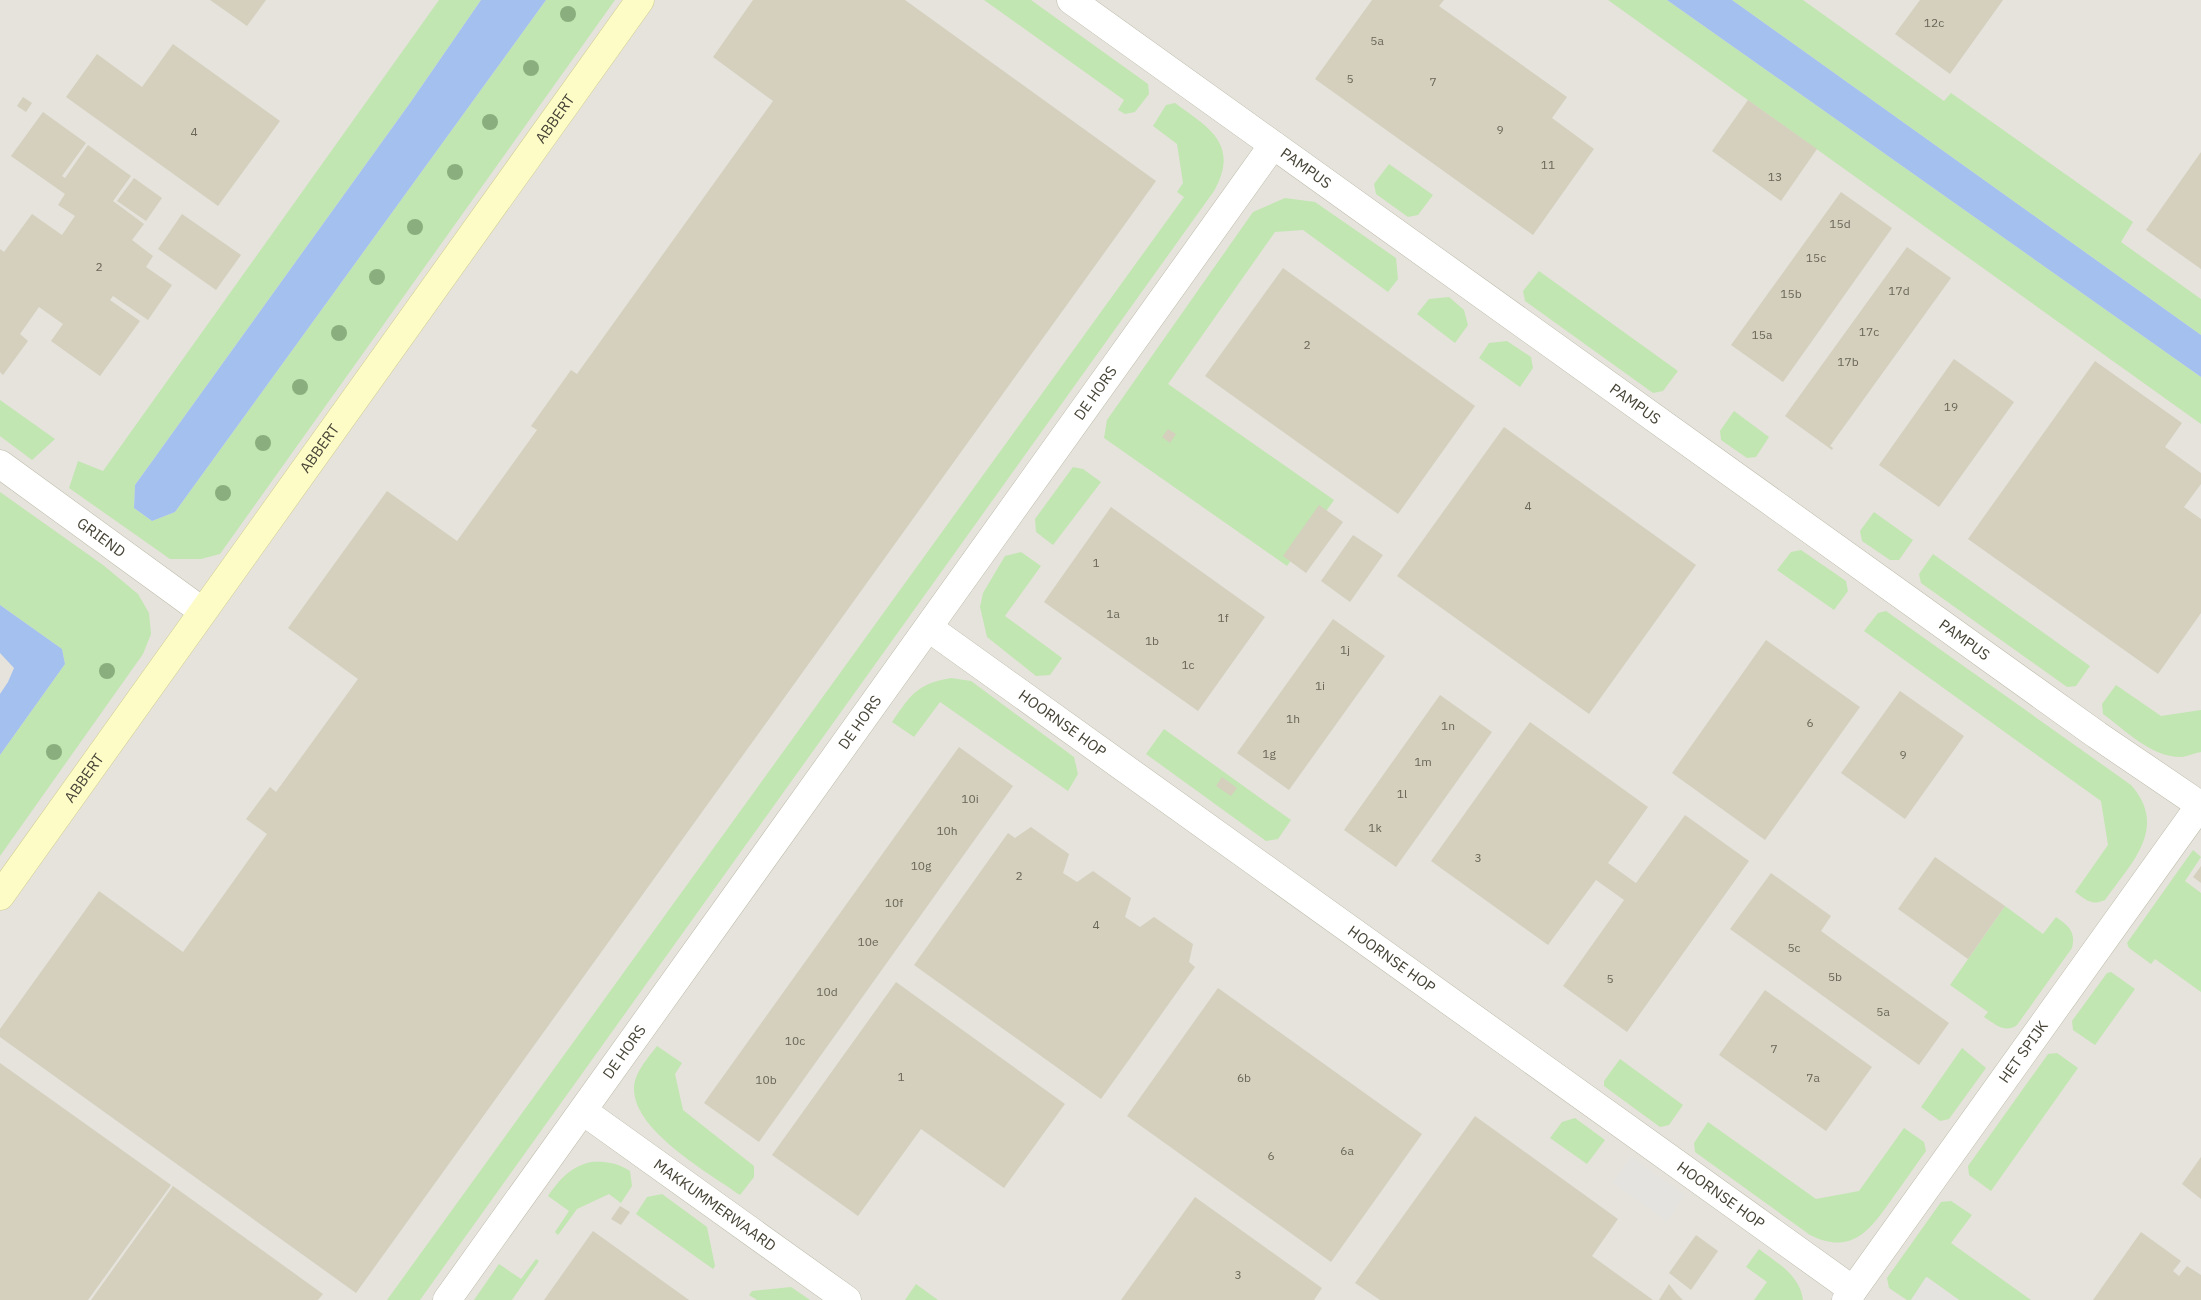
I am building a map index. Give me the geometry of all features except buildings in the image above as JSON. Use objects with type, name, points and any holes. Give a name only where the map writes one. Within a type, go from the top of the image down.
[{"type":"street","name":"ABBERT","points":[[0,896],[640,0]]},
{"type":"street","name":"PAMPUS","points":[[1071,0],[2098,735],[2200,805]]},
{"type":"street","name":"DE HORS","points":[[447,1300],[1273,145]]},
{"type":"street","name":"GRIEND","points":[[0,464],[202,611]]},
{"type":"street","name":"HOORNSE HOP","points":[[929,628],[1850,1295]]},
{"type":"street","name":"HET SPIJK","points":[[1850,1295],[2200,805]]},
{"type":"street","name":"MAKKUMMERWAARD","points":[[583,1111],[847,1300]]},
{"type":"shaded area","points":[[0,0],[2201,0],[2201,1300],[0,1300]]},
{"type":"shaded area","points":[[1631,1157],[1685,1195],[1667,1221],[1613,1183]]},
{"type":"shaded area","points":[[1926,1277],[1959,1300],[1911,1300]]},
{"type":"green space","points":[[439,0],[481,0],[410,103],[135,485],[134,508],[152,521],[175,512],[546,0],[615,0],[220,554],[201,559],[170,559],[69,488],[78,461],[103,471]]},
{"type":"green space","points":[[984,0],[1031,0],[1148,84],[1149,94],[1135,112],[1125,114],[1118,110],[1124,100]]},
{"type":"green space","points":[[1608,0],[1667,0],[2201,377],[2201,424]]},
{"type":"green space","points":[[1732,0],[1803,0],[1944,101],[1951,93],[2133,222],[2121,242],[2201,299],[2201,335]]},
{"type":"green space","points":[[1175,103],[1209,129],[1222,149],[1224,161],[1221,175],[1214,191],[420,1300],[387,1300],[1184,197],[1177,192],[1183,183],[1177,144],[1153,126],[1166,105]]},
{"type":"green space","points":[[1389,164],[1433,195],[1418,215],[1408,217],[1376,194],[1374,184]]},
{"type":"green space","points":[[1285,198],[1315,202],[1396,258],[1398,279],[1388,292],[1303,230],[1275,232],[1168,384],[1334,500],[1287,566],[1104,438],[1107,420],[1253,212]]},
{"type":"green space","points":[[1539,271],[1678,371],[1663,391],[1653,393],[1525,301],[1523,291]]},
{"type":"green space","points":[[1449,297],[1464,310],[1468,325],[1455,343],[1417,314],[1429,299]]},
{"type":"green space","points":[[1507,341],[1531,357],[1533,368],[1520,387],[1479,358],[1489,343]]},
{"type":"green space","points":[[0,400],[55,439],[32,460],[0,436]]},
{"type":"green space","points":[[1734,411],[1769,437],[1756,457],[1747,458],[1721,440],[1720,431]]},
{"type":"green space","points":[[1073,467],[1083,469],[1101,482],[1053,545],[1036,532],[1035,519]]},
{"type":"green space","points":[[0,492],[103,565],[138,594],[149,613],[151,634],[143,654],[0,856],[0,755],[65,664],[62,649],[0,605]]},
{"type":"green space","points":[[1874,512],[1913,540],[1899,560],[1890,560],[1862,541],[1860,531]]},
{"type":"green space","points":[[1801,550],[1846,581],[1848,591],[1834,610],[1777,570],[1791,552]]},
{"type":"green space","points":[[1021,552],[1041,566],[1005,616],[1062,658],[1050,675],[1036,676],[987,637],[980,607],[983,593],[1005,556]]},
{"type":"green space","points":[[1933,554],[2090,666],[2076,686],[2067,687],[1921,583],[1919,574]]},
{"type":"green space","points":[[1886,611],[2131,785],[2142,801],[2147,816],[2146,831],[2135,859],[2105,900],[2093,902],[2086,900],[2075,892],[2108,845],[2101,801],[1864,631],[1878,613]]},
{"type":"green space","points":[[951,678],[971,681],[1074,757],[1078,774],[1068,791],[940,702],[914,737],[892,722],[910,698],[922,687]]},
{"type":"green space","points":[[2116,685],[2161,716],[2201,710],[2201,752],[2182,757],[2160,753],[2140,742],[2103,714],[2102,704]]},
{"type":"green space","points":[[1164,729],[1291,820],[1278,839],[1266,841],[1146,754]]},
{"type":"green space","points":[[2193,850],[2201,857],[2185,881],[2201,893],[2201,992],[2155,959],[2151,964],[2129,948],[2127,943]]},
{"type":"green space","points":[[2005,906],[2043,934],[2056,917],[2065,923],[2073,938],[2072,948],[2017,1025],[2008,1029],[1996,1025],[1984,1017],[1988,1012],[1950,985]]},
{"type":"green space","points":[[2111,972],[2135,989],[2095,1045],[2073,1030],[2072,1021],[2107,973]]},
{"type":"green space","points":[[657,1046],[682,1063],[675,1074],[683,1110],[754,1166],[754,1177],[740,1195],[675,1150],[646,1120],[637,1105],[634,1089],[636,1077]]},
{"type":"green space","points":[[1962,1048],[1986,1068],[1949,1119],[1940,1121],[1921,1107]]},
{"type":"green space","points":[[2057,1053],[2078,1068],[1991,1191],[1969,1175],[1968,1166],[2048,1054]]},
{"type":"green space","points":[[1620,1059],[1683,1105],[1669,1125],[1660,1127],[1604,1086],[1604,1081]]},
{"type":"green space","points":[[1575,1118],[1605,1140],[1587,1164],[1550,1138],[1562,1122]]},
{"type":"green space","points":[[1708,1122],[1816,1199],[1859,1191],[1904,1128],[1924,1142],[1926,1151],[1869,1228],[1850,1241],[1839,1243],[1825,1241],[1810,1235],[1695,1152],[1694,1143]]},
{"type":"green space","points":[[591,1162],[611,1163],[625,1168],[630,1171],[632,1186],[621,1203],[609,1194],[577,1209],[558,1235],[555,1232],[569,1211],[548,1196],[571,1170]]},
{"type":"green space","points":[[662,1194],[707,1227],[715,1266],[713,1269],[636,1214],[647,1197]]},
{"type":"green space","points":[[1951,1201],[1972,1215],[1951,1243],[2031,1300],[1959,1300],[1927,1277],[1911,1300],[1907,1300],[1889,1288],[1887,1278],[1941,1202]]},
{"type":"green space","points":[[1759,1249],[1787,1270],[1797,1283],[1803,1300],[1754,1300],[1767,1282],[1746,1267]]},
{"type":"green space","points":[[536,1259],[539,1261],[512,1300],[474,1300],[499,1264],[521,1279]]},
{"type":"green space","points":[[916,1284],[938,1300],[905,1300]]},
{"type":"green space","points":[[791,1287],[810,1300],[757,1300],[749,1295],[752,1291]]},
{"type":"water","points":[[481,0],[546,0],[175,512],[152,521],[134,508],[135,485],[410,103]]},
{"type":"water","points":[[1667,0],[1732,0],[2201,335],[2201,377]]},
{"type":"water","points":[[0,605],[62,649],[65,664],[0,755],[0,694],[14,668],[0,653]]}]
